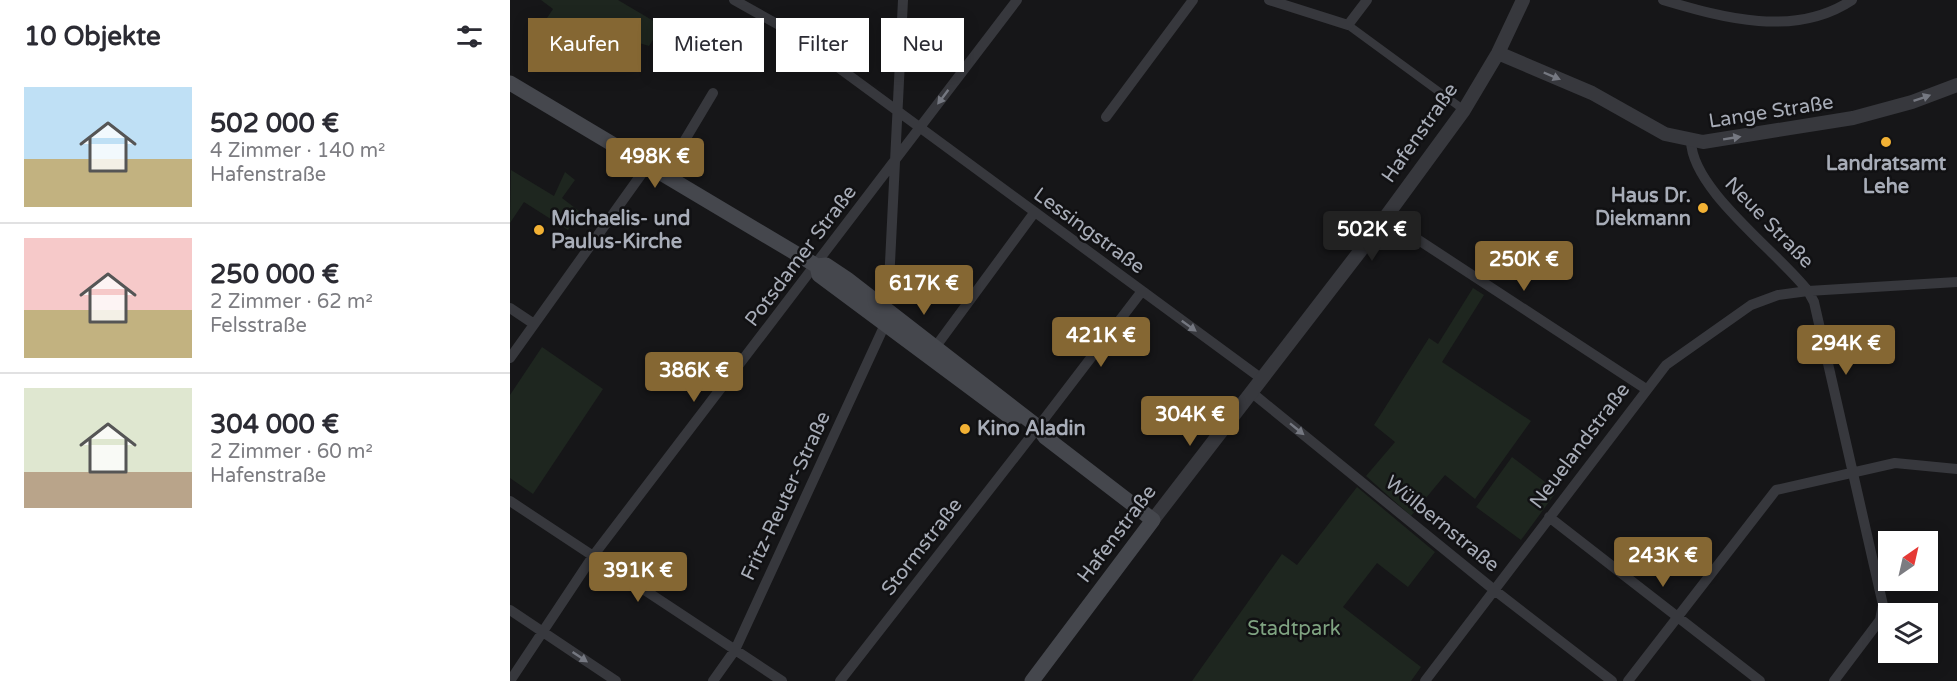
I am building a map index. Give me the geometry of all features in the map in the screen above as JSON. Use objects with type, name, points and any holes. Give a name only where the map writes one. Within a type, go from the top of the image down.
[{"type":"main road","points":[[510,83],[817,266],[826,265],[877,302],[889,317]]},
{"type":"main road","points":[[817,266],[819,275],[889,317],[1153,520]]},
{"type":"main road","name":"Hafenstraße","points":[[1032,681],[1153,520]]},
{"type":"street","name":"Lessingstraße","points":[[734,0],[786,29],[1262,379]]},
{"type":"street","points":[[877,302],[889,283],[893,164],[903,0]]},
{"type":"street","name":"Potsdamer Straße","points":[[510,681],[593,556],[817,266],[1017,0]]},
{"type":"street","points":[[1106,117],[1193,0]]},
{"type":"street","points":[[1269,0],[1348,25],[1464,110]]},
{"type":"street","points":[[1348,25],[1367,0]]},
{"type":"street","name":"Hafenstraße","points":[[1153,520],[1385,218],[1464,110],[1498,53],[1523,0]]},
{"type":"street","points":[[1663,0],[1733,20],[1762,22],[1822,16],[1852,0]]},
{"type":"street","name":"Lange Straße","points":[[1498,53],[1592,93],[1665,134],[1703,142],[1853,118],[1912,102],[1957,85]]},
{"type":"street","points":[[664,175],[713,93]]},
{"type":"street","name":"Neue Straße","points":[[1691,141],[1695,163],[1710,188],[1808,291],[1957,282]]},
{"type":"street","points":[[510,358],[648,165]]},
{"type":"street","points":[[933,351],[1034,213]]},
{"type":"street","points":[[1385,218],[1646,389]]},
{"type":"street","name":"Stormstraße","points":[[840,681],[1039,433],[1142,291]]},
{"type":"street","points":[[1808,291],[1814,302],[1883,604],[1880,620],[1834,681]]},
{"type":"street","name":"Neuelandstraße","points":[[1425,681],[1666,365],[1750,304],[1778,295],[1808,291]]},
{"type":"street","points":[[510,308],[534,324]]},
{"type":"street","name":"Fritz-Reuter-Straße","points":[[712,681],[735,650],[889,317]]},
{"type":"street","name":"Wülbernstraße","points":[[1251,392],[1493,589],[1612,681]]},
{"type":"street","points":[[1628,681],[1776,490],[1895,463],[1957,470]]},
{"type":"street","points":[[510,501],[782,681]]},
{"type":"street","points":[[1549,517],[1760,681]]},
{"type":"street","points":[[510,610],[616,681]]},
{"type":"green space","points":[[541,0],[618,0],[653,21],[653,40],[649,46],[641,44],[641,18],[547,18],[553,9]]},
{"type":"green space","points":[[511,170],[554,196],[565,172],[575,180],[562,198],[579,211],[568,230],[524,202],[510,223]]},
{"type":"green space","points":[[1473,288],[1484,295],[1442,362],[1531,421],[1475,499],[1445,475],[1411,516],[1366,476],[1395,442],[1374,425],[1429,338],[1438,344]]},
{"type":"green space","points":[[542,347],[603,389],[533,494],[510,478],[510,395]]},
{"type":"green space","points":[[1512,457],[1557,491],[1521,540],[1476,507]]},
{"type":"green space","name":"Stadtpark","points":[[1357,487],[1435,552],[1408,587],[1377,563],[1343,607],[1421,667],[1411,681],[1192,681],[1282,554],[1297,565]]},
{"type":"place","name":"Landratsamt Lehe","points":[[1886,142]]},
{"type":"place","name":"Haus Dr. Diekmann","points":[[1703,208]]},
{"type":"place","name":"Michaelis- und Paulus-Kirche","points":[[539,230]]},
{"type":"place","name":"Kino Aladin","points":[[965,429]]}]
